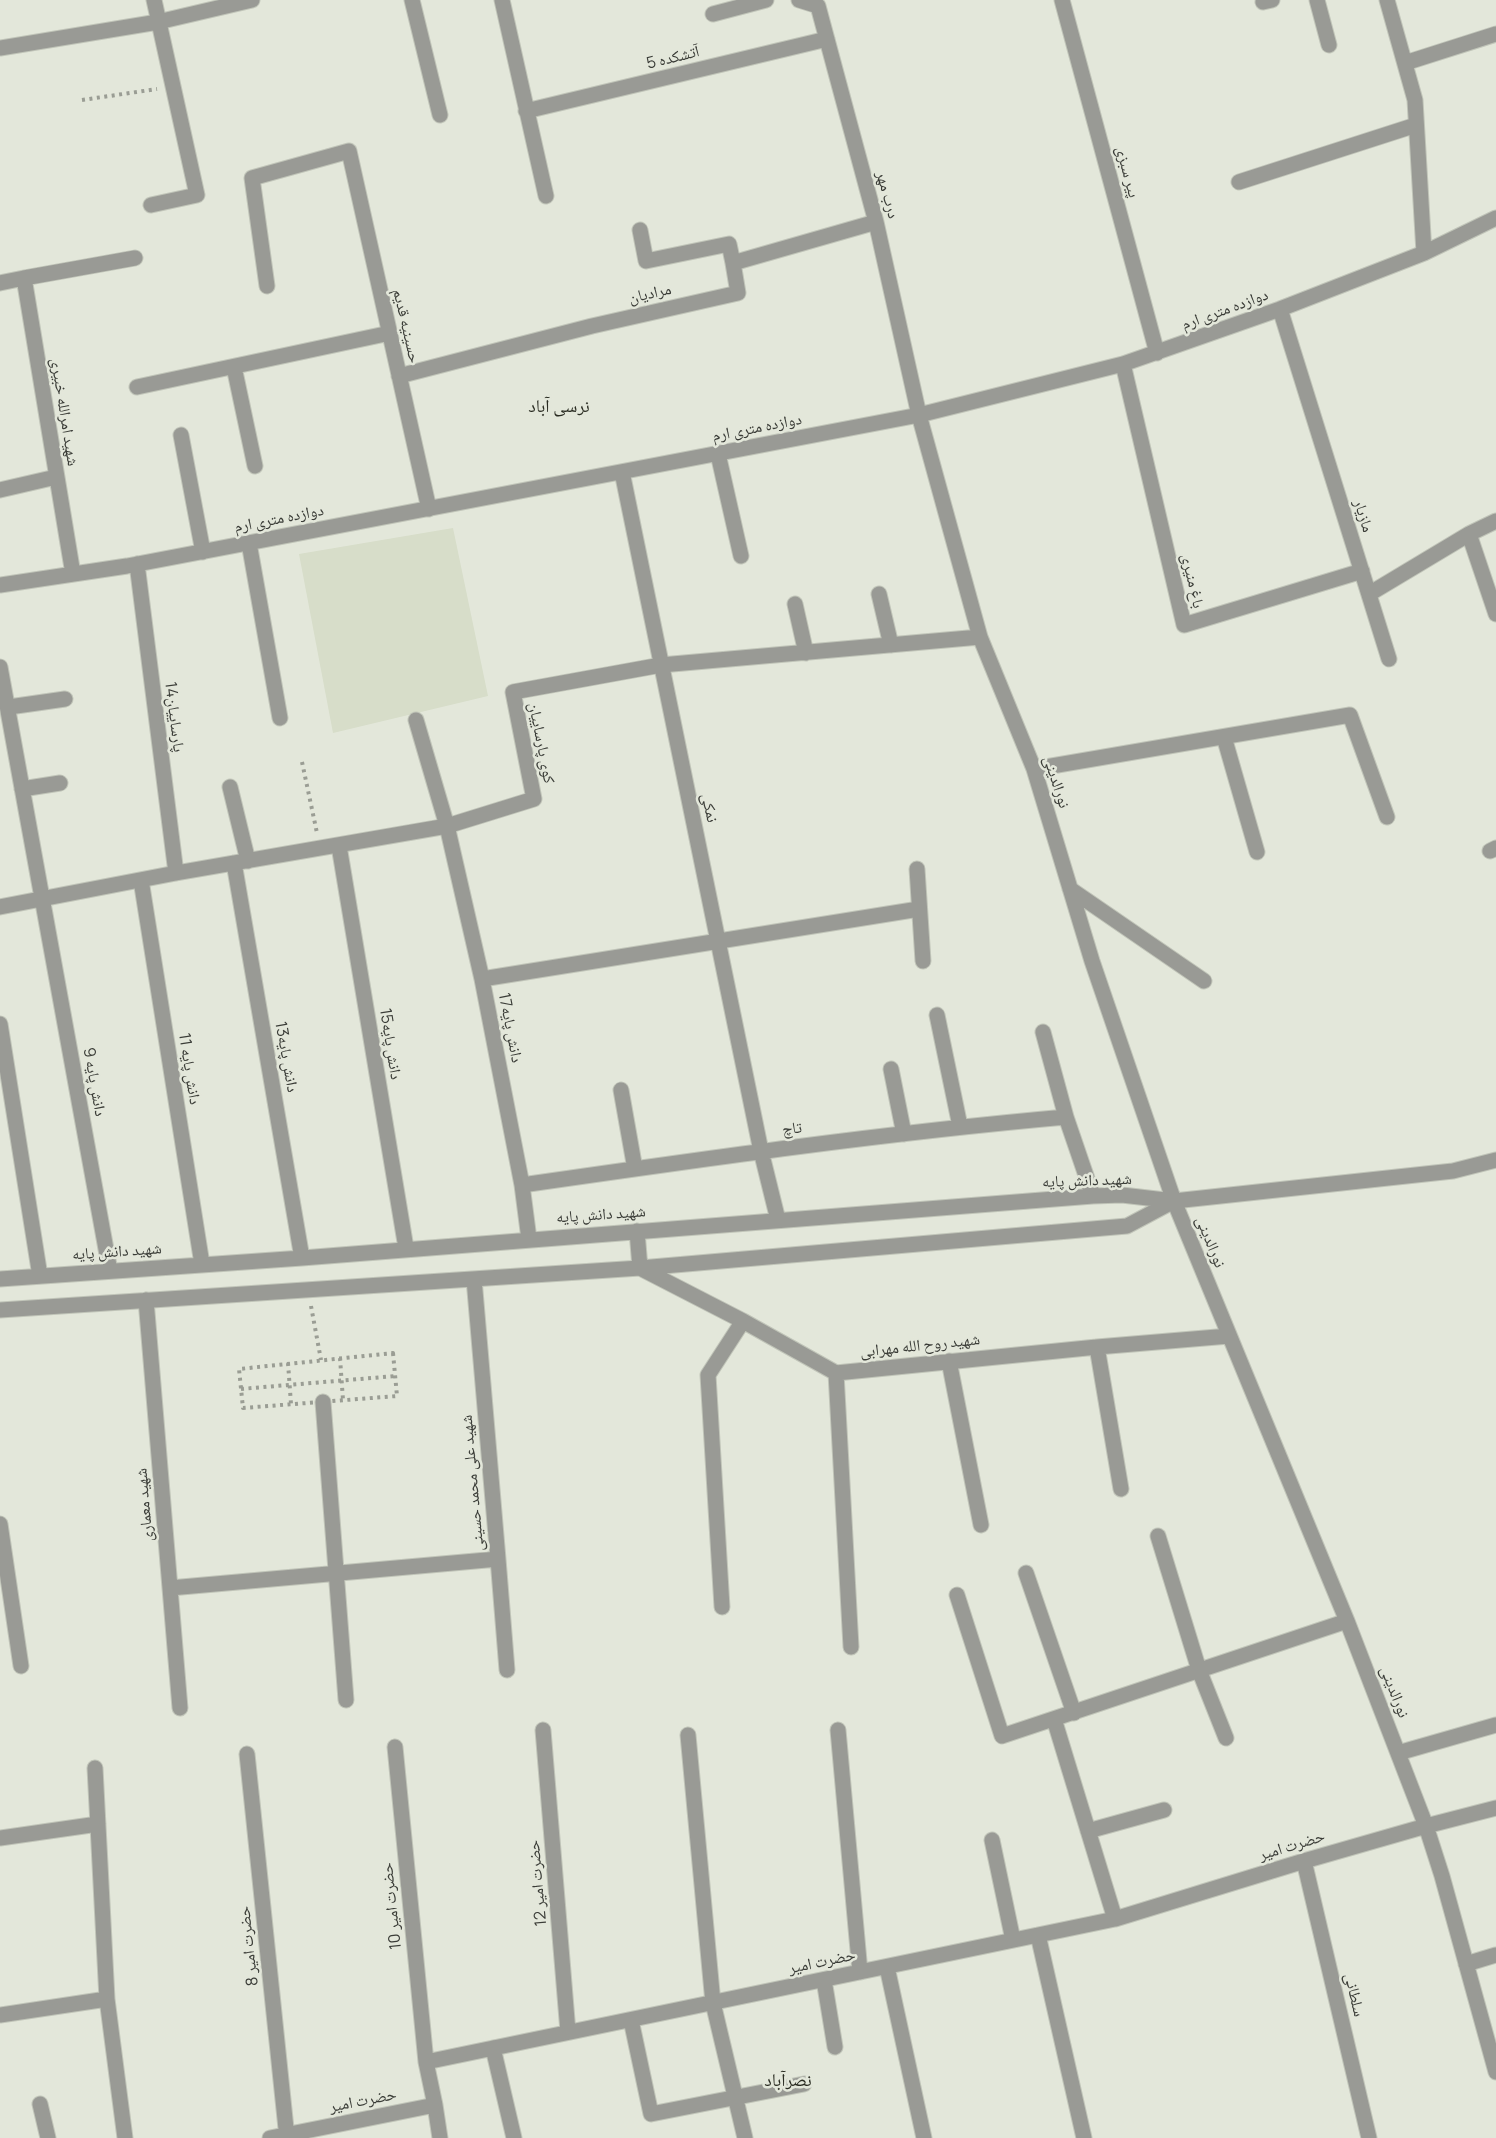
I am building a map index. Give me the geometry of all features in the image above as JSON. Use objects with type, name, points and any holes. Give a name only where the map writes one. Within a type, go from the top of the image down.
[{"type":"street","points":[[151,205],[197,195],[153,0]]},
{"type":"street","points":[[0,48],[158,22],[252,0]]},
{"type":"street","points":[[412,0],[440,115]]},
{"type":"street","points":[[502,0],[546,196]]},
{"type":"street","points":[[712,14],[766,0]]},
{"type":"street","name":"درب مهر","points":[[799,0],[818,6],[876,222],[920,415]]},
{"type":"street","name":"پیر سبزی","points":[[1062,0],[1157,353]]},
{"type":"street","points":[[1317,0],[1329,45]]},
{"type":"street","points":[[1387,0],[1415,100],[1424,253]]},
{"type":"street","points":[[1405,63],[1496,34]]},
{"type":"street","name":"آتشکده 5","points":[[526,111],[827,39]]},
{"type":"street","points":[[1239,182],[1416,125]]},
{"type":"street","name":"حسینیه قدیم","points":[[267,286],[252,178],[349,151],[429,509]]},
{"type":"street","name":"دوازده متری ارم","points":[[0,585],[203,552],[920,415],[1123,364],[1157,353],[1280,309],[1424,253],[1496,218]]},
{"type":"street","points":[[640,230],[646,261],[729,244],[734,263],[876,222]]},
{"type":"street","points":[[0,283],[135,258]]},
{"type":"street","name":"مرادیان","points":[[399,376],[592,326],[738,293],[734,263]]},
{"type":"street","name":"شهید امرالله خبیری","points":[[24,279],[73,574]]},
{"type":"street","name":"مازیار","points":[[1280,309],[1389,659]]},
{"type":"street","points":[[137,387],[390,333]]},
{"type":"street","name":"باغ منیری","points":[[1123,364],[1184,625],[1362,571]]},
{"type":"street","points":[[234,367],[255,466]]},
{"type":"street","name":"نورالدینی","points":[[920,415],[980,637],[1034,770],[1092,961],[1174,1201],[1347,1621],[1426,1826],[1496,2072]]},
{"type":"street","points":[[181,435],[203,552]]},
{"type":"street","points":[[718,454],[741,556]]},
{"type":"street","name":"نمکی","points":[[622,472],[761,1151],[778,1220]]},
{"type":"street","points":[[0,490],[56,477]]},
{"type":"street","points":[[1369,594],[1469,534],[1496,521]]},
{"type":"street","points":[[1469,534],[1496,614]]},
{"type":"street","points":[[249,543],[280,718]]},
{"type":"street","name":"پارساییان14","points":[[136,564],[176,873]]},
{"type":"street","points":[[879,594],[891,645]]},
{"type":"street","points":[[795,604],[806,653]]},
{"type":"street","name":"کوی پارساییان","points":[[0,907],[176,873],[447,826],[534,800],[513,692],[661,665],[980,637]]},
{"type":"street","name":"دانش پایه 9","points":[[0,667],[110,1271]]},
{"type":"street","points":[[9,707],[65,699]]},
{"type":"street","points":[[1034,770],[1350,715],[1387,817]]},
{"type":"street","name":"دانش پایه17","points":[[416,720],[447,826],[482,979],[522,1185],[529,1239]]},
{"type":"street","points":[[1224,737],[1257,852]]},
{"type":"street","points":[[22,789],[60,783]]},
{"type":"street","name":"دانش پایه13","points":[[230,787],[302,1258]]},
{"type":"street","name":"دانش پایه15","points":[[339,846],[406,1248]]},
{"type":"street","points":[[917,869],[923,961]]},
{"type":"street","name":"دانش پایه 11","points":[[141,880],[202,1264]]},
{"type":"street","points":[[1070,889],[1204,981]]},
{"type":"street","points":[[482,979],[919,909]]},
{"type":"street","points":[[937,1015],[960,1126]]},
{"type":"street","points":[[0,1024],[40,1276]]},
{"type":"street","points":[[1043,1032],[1066,1117],[1093,1196]]},
{"type":"street","points":[[891,1069],[904,1134]]},
{"type":"street","points":[[621,1090],[635,1169]]},
{"type":"street","name":"تاچ","points":[[522,1185],[960,1126],[1066,1117]]},
{"type":"street","points":[[0,1310],[640,1268],[1127,1226],[1174,1201],[1453,1171],[1496,1160]]},
{"type":"street","name":"شهید دانش پایه","points":[[0,1279],[302,1258],[406,1248],[1093,1196],[1122,1195],[1174,1201]]},
{"type":"street","points":[[637,1231],[640,1268]]},
{"type":"street","points":[[640,1268],[743,1321],[836,1373],[851,1647]]},
{"type":"street","name":"شهید علی محمد حسینی","points":[[170,1588],[498,1559],[474,1279]]},
{"type":"street","name":"شهید معماری","points":[[146,1300],[180,1708]]},
{"type":"street","points":[[722,1607],[708,1375],[743,1321]]},
{"type":"street","name":"شهید روح الله مهرابی","points":[[836,1373],[1229,1336]]},
{"type":"street","points":[[1097,1347],[1121,1489]]},
{"type":"street","points":[[949,1362],[981,1525]]},
{"type":"street","points":[[323,1402],[346,1700]]},
{"type":"street","points":[[0,1524],[21,1665]]},
{"type":"street","points":[[1158,1536],[1199,1670],[1226,1738]]},
{"type":"street","points":[[498,1559],[507,1670]]},
{"type":"street","points":[[1026,1573],[1074,1713]]},
{"type":"street","points":[[957,1595],[1002,1737],[1347,1621]]},
{"type":"street","points":[[1054,1719],[1115,1919]]},
{"type":"street","points":[[1398,1753],[1496,1725]]},
{"type":"street","name":"حضرت امیر 12","points":[[543,1730],[568,2032]]},
{"type":"street","points":[[838,1730],[860,1972]]},
{"type":"street","points":[[688,1735],[713,2002],[745,2138]]},
{"type":"street","name":"حضرت امیر 10","points":[[395,1747],[426,2062]]},
{"type":"street","name":"حضرت امیر 8","points":[[246,1754],[287,2136]]},
{"type":"street","points":[[95,1768],[107,1999],[124,2138]]},
{"type":"street","name":"حضرت امیر","points":[[426,2062],[1115,1919],[1304,1861],[1426,1826],[1496,1809]]},
{"type":"street","points":[[1088,1831],[1164,1810]]},
{"type":"street","points":[[0,1838],[98,1824]]},
{"type":"street","points":[[992,1840],[1013,1940]]},
{"type":"street","name":"سلطانی","points":[[1304,1861],[1369,2138]]},
{"type":"street","points":[[1038,1935],[1083,2138]]},
{"type":"street","points":[[1466,1964],[1496,1956]]},
{"type":"street","points":[[887,1967],[924,2138]]},
{"type":"street","points":[[824,1980],[835,2047]]},
{"type":"street","points":[[0,2015],[107,1999]]},
{"type":"street","points":[[631,2020],[651,2114],[804,2084]]},
{"type":"street","points":[[493,2048],[514,2138]]},
{"type":"street","points":[[426,2062],[440,2138]]},
{"type":"street","points":[[40,2104],[48,2138]]},
{"type":"street","name":"حضرت امیر","points":[[270,2138],[435,2105]]},
{"type":"path","points":[[82,100],[173,87]]},
{"type":"path","points":[[302,762],[320,849]]},
{"type":"path","points":[[393,1353],[398,1396],[243,1408],[239,1369],[288,1363],[393,1353]]},
{"type":"path","points":[[340,1358],[344,1400]]},
{"type":"path","points":[[288,1363],[291,1404]]},
{"type":"path","points":[[241,1389],[395,1376]]},
{"type":"shaded area","points":[[453,528],[488,696],[333,733],[299,554]]},
{"type":"district","name":"نرسی آباد","points":[[559,407]]},
{"type":"district","name":"نصرآباد","points":[[788,2081]]}]
